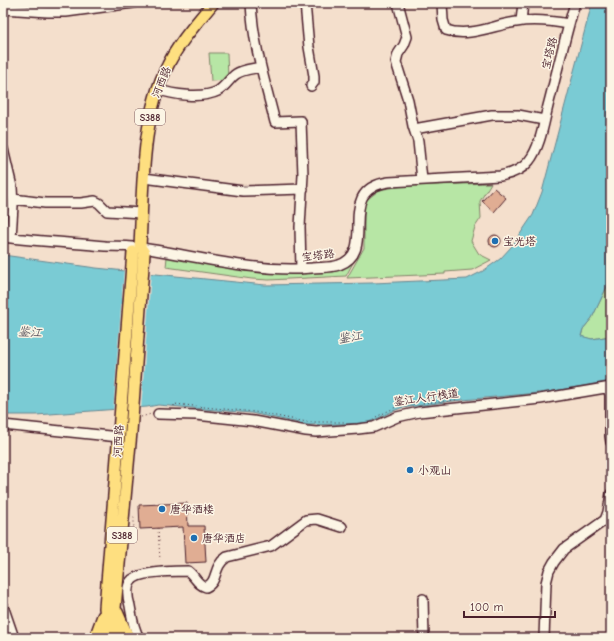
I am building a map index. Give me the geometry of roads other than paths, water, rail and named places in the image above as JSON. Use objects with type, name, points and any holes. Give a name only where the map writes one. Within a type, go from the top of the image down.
[{"type":"main road","name":"河西路","points":[[121,534],[119,435],[139,251],[144,178],[152,105],[168,64],[180,44],[213,3]]},
{"type":"main road","name":"河西路","points":[[108,638],[115,547],[121,534],[131,432],[139,251]]},
{"type":"main road","name":"河西路","points":[[110,608],[117,638]]},
{"type":"main road","points":[[95,638],[110,608],[130,638]]},
{"type":"street","points":[[3,10],[16,6],[48,12],[66,12],[133,3]]},
{"type":"street","points":[[250,3],[254,37],[275,122],[301,121],[303,189],[300,234],[301,269]]},
{"type":"street","points":[[305,3],[309,47],[315,79],[311,86]]},
{"type":"street","points":[[398,3],[407,37],[398,54],[396,62],[408,100],[418,141],[422,180]]},
{"type":"street","points":[[442,3],[444,26],[446,30],[450,31],[472,31],[521,21],[550,21],[569,24]]},
{"type":"street","points":[[521,21],[523,3]]},
{"type":"street","name":"宝塔路","points":[[7,238],[139,251],[244,265],[301,269],[344,263],[356,251],[358,238],[358,207],[361,198],[374,185],[389,182],[492,177],[510,174],[529,162],[534,154],[576,3]]},
{"type":"street","points":[[157,89],[169,94],[178,95],[212,93],[224,86],[239,72],[261,67]]},
{"type":"street","points":[[414,129],[492,115],[518,115],[544,120]]},
{"type":"street","points":[[3,149],[12,187],[13,199],[7,238]]},
{"type":"street","points":[[144,178],[243,191],[303,189]]},
{"type":"street","points":[[13,199],[44,203],[81,203],[94,201],[99,203],[107,211],[142,213]]},
{"type":"street","points":[[158,414],[196,415],[244,420],[306,431],[330,431],[369,428],[396,417],[419,412],[540,399],[610,387],[611,442]]},
{"type":"street","points":[[3,425],[119,435]]},
{"type":"street","points":[[544,638],[546,583],[549,572],[554,562],[564,549],[605,520],[611,494]]},
{"type":"street","points":[[140,638],[135,631],[129,601],[128,588],[130,582],[134,578],[151,574],[188,571],[198,582],[206,587],[212,583],[217,568],[227,557],[271,546],[306,520],[317,519],[342,527]]},
{"type":"street","points":[[423,599],[424,638]]},
{"type":"street","points":[[3,606],[14,638]]},
{"type":"water","name":"鉴江","points":[[592,3],[611,3],[611,278],[592,318],[583,329],[581,336],[592,339],[611,336],[611,381],[548,392],[452,401],[401,408],[368,423],[309,425],[251,413],[158,405],[36,415],[3,415],[3,255],[96,268],[265,285],[373,283],[467,279],[483,271],[500,259],[512,246],[533,215],[542,192]]},
{"type":"place","name":"宝光塔","points":[[495,241]]},
{"type":"place","name":"小观山","points":[[410,470]]},
{"type":"place","name":"唐华酒楼","points":[[162,509]]},
{"type":"place","name":"唐华酒店","points":[[194,538]]}]
